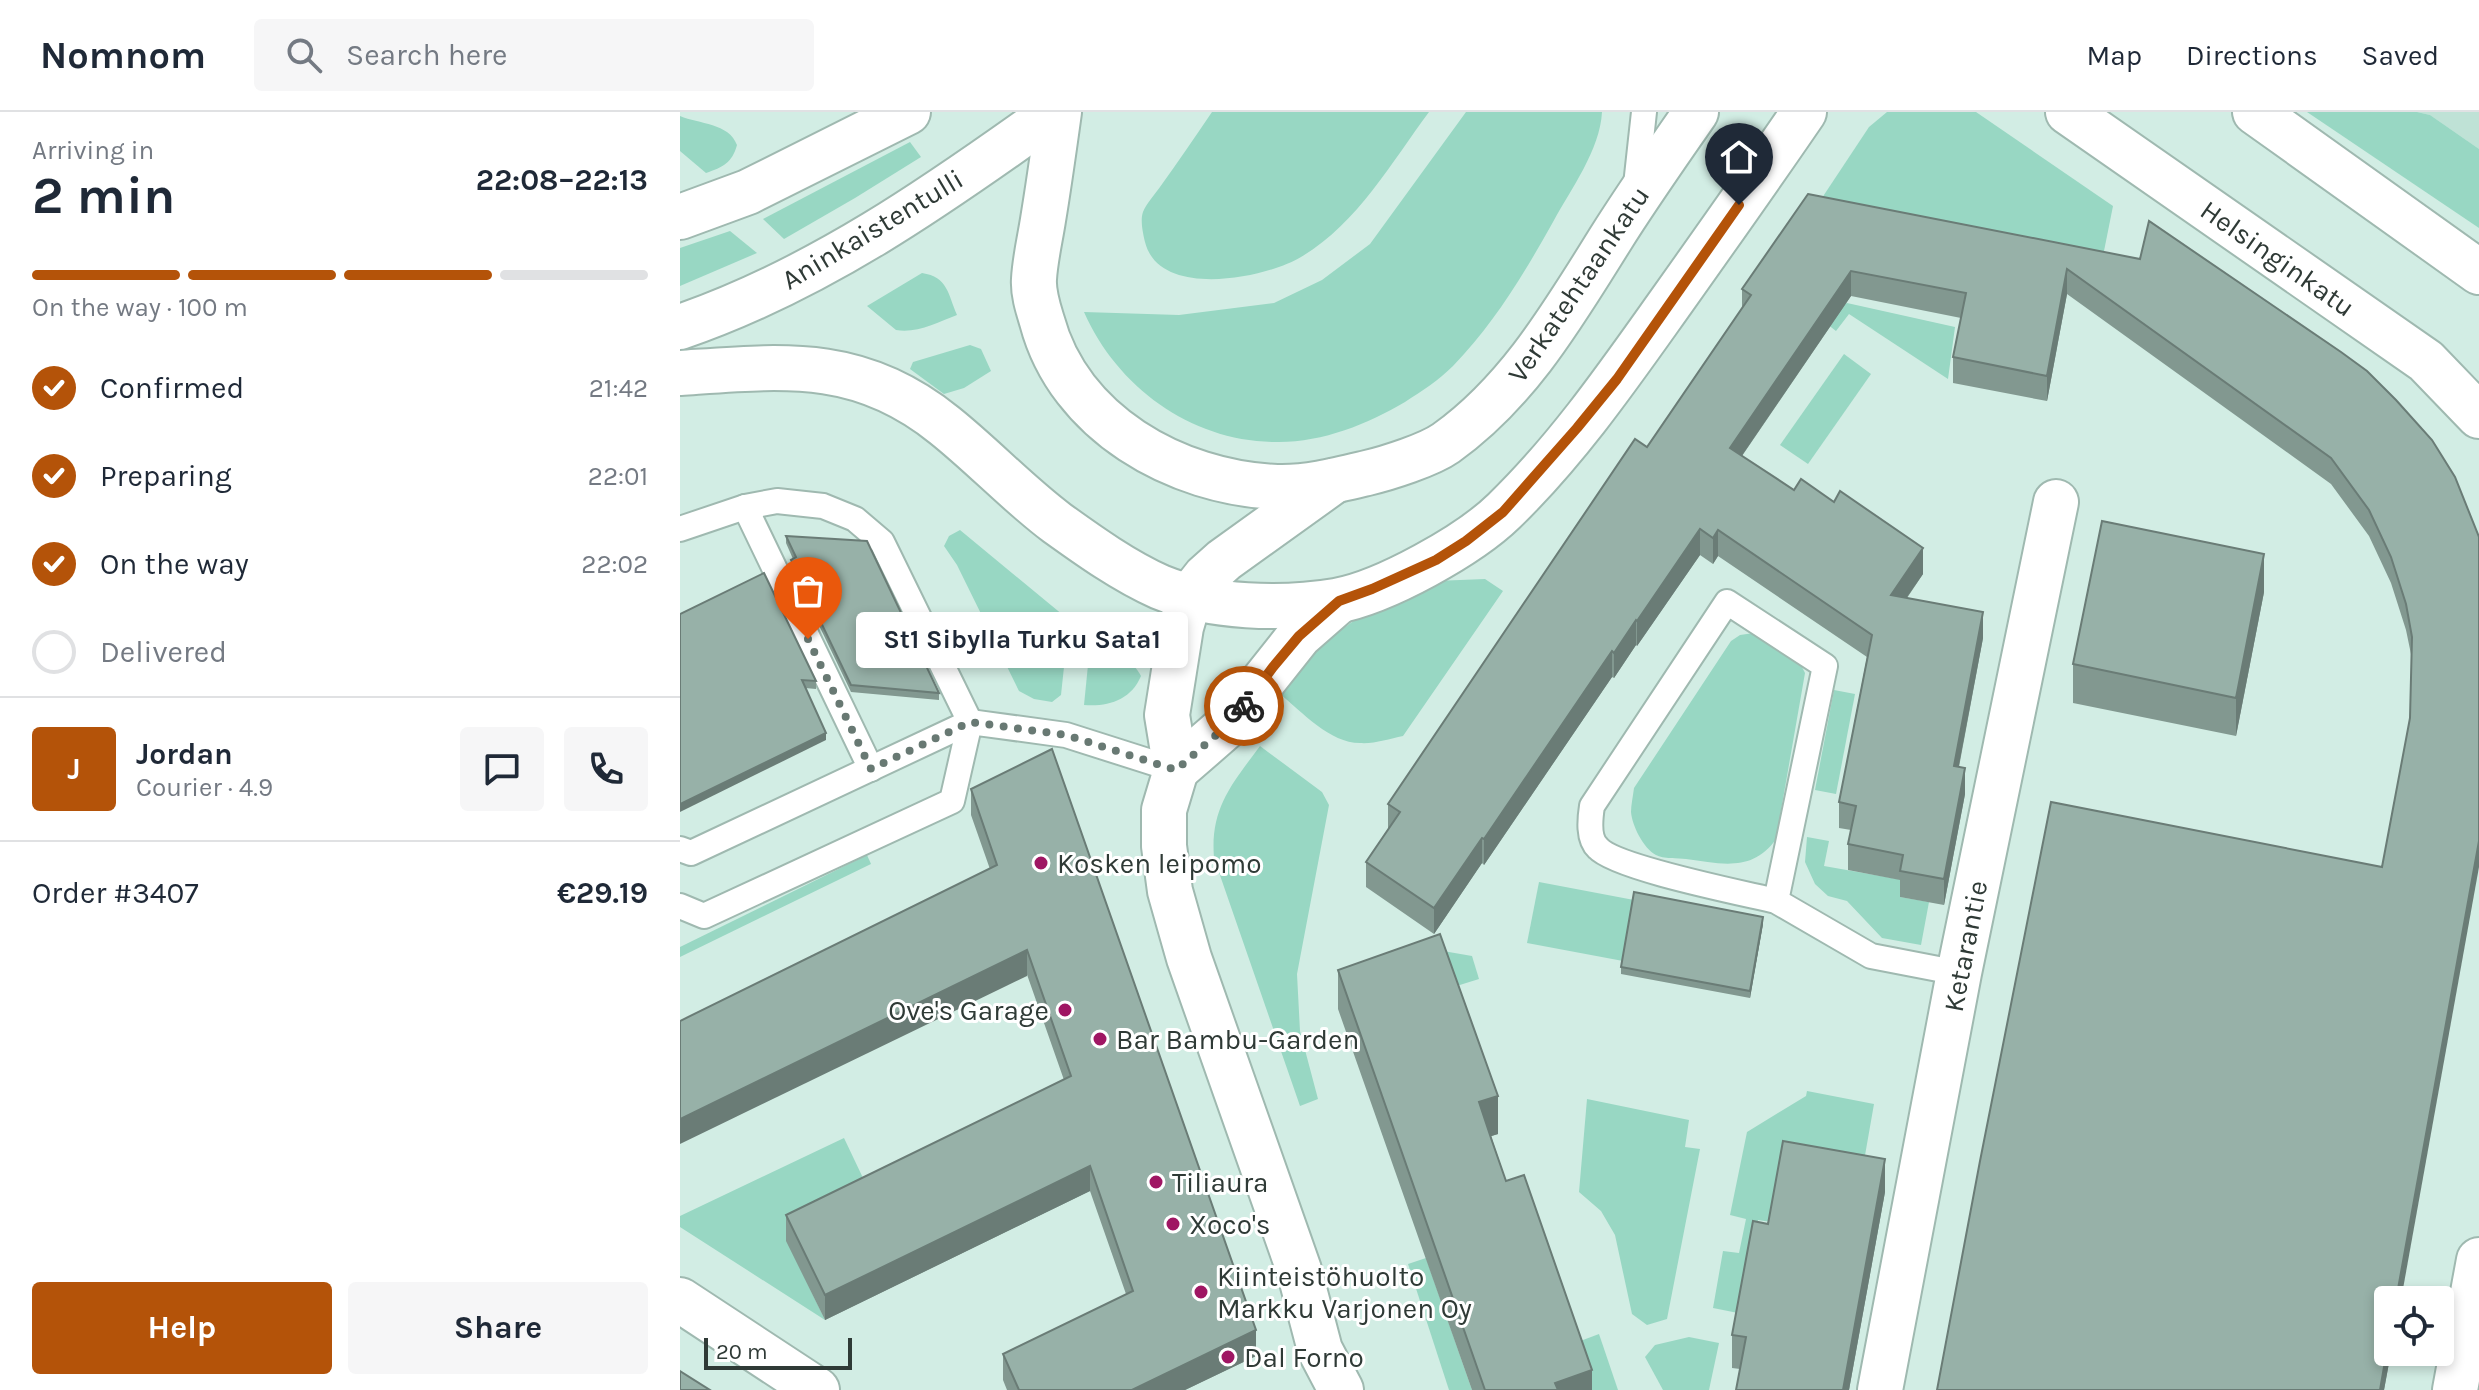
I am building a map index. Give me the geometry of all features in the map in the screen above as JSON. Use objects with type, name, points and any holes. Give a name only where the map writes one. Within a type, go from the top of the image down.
[{"type":"main road","points":[[854,112],[907,113]]},
{"type":"main road","points":[[1056,112],[1033,282],[1046,335],[1065,377],[1082,400],[1133,442],[1185,468],[1245,484],[1280,487],[1334,481]]},
{"type":"main road","name":"Aninkaistentulli","points":[[680,327],[806,273],[879,231],[1056,112]]},
{"type":"main road","name":"Verkatehtaankatu","points":[[1341,1390],[1314,1370],[1299,1270],[1189,958],[1170,891],[1164,846],[1164,810],[1176,770],[1167,715],[1181,627],[1190,596],[1205,577],[1334,481],[1383,469],[1443,446],[1488,410],[1527,366],[1696,112]]},
{"type":"main road","points":[[680,373],[776,367],[843,373],[909,399],[944,424],[1006,482],[1055,521],[1104,555],[1160,587],[1190,596],[1248,606],[1287,607],[1339,601],[1436,560],[1503,512],[1617,379],[1804,112]]},
{"type":"main road","name":"Helsinginkatu","points":[[2068,112],[2426,361],[2479,416]]},
{"type":"main road","points":[[2255,112],[2479,272]]},
{"type":"main road","points":[[680,217],[748,192],[907,113]]},
{"type":"main road","name":"Ketarantie","points":[[1880,1390],[1959,973],[2056,502]]},
{"type":"main road","points":[[1176,770],[1230,723],[1299,636],[1339,601]]},
{"type":"main road","points":[[2455,1390],[2479,1260]]},
{"type":"main road","points":[[680,1300],[817,1390]]},
{"type":"lane","points":[[1635,201],[1644,112]]},
{"type":"lane","points":[[680,529],[745,507],[777,501],[823,506],[855,519],[882,542],[970,722],[952,801],[692,917],[680,906]]},
{"type":"lane","points":[[745,507],[871,769]]},
{"type":"lane","points":[[1776,901],[1825,666],[1727,602],[1592,806],[1593,841],[1599,850],[1629,864],[1776,901],[1871,956],[1959,973]]},
{"type":"lane","points":[[680,849],[691,853],[970,722],[1066,735],[1176,770]]},
{"type":"shaded area","points":[[2417,112],[2479,112],[2479,149],[2430,115]]},
{"type":"green space","points":[[1212,112],[1429,112],[1356,210],[1339,228],[1301,257],[1263,272],[1239,277],[1191,278],[1170,271],[1154,260],[1145,242],[1142,215]]},
{"type":"green space","points":[[1466,112],[1602,112],[1596,141],[1584,169],[1508,297],[1453,366],[1405,402],[1376,418],[1312,439],[1279,442],[1248,440],[1189,422],[1162,406],[1117,365],[1099,340],[1084,312],[1179,315],[1274,303],[1322,280],[1370,244]]},
{"type":"green space","points":[[1887,112],[1976,112],[2113,206],[2099,276],[1808,219],[1869,127]]},
{"type":"green space","points":[[2307,112],[2417,112],[2430,115],[2479,149],[2479,228]]},
{"type":"green space","points":[[680,116],[727,132],[737,145],[729,160],[706,173],[680,151]]},
{"type":"green space","points":[[910,142],[921,157],[784,239],[763,219]]},
{"type":"green space","points":[[730,231],[757,253],[680,286],[680,248]]},
{"type":"green space","points":[[922,273],[942,283],[957,315],[927,327],[904,331],[896,330],[867,306]]},
{"type":"green space","points":[[1847,303],[1955,327],[1948,379],[1849,314],[1836,331],[1827,324],[1839,306]]},
{"type":"green space","points":[[970,345],[981,349],[991,371],[964,388],[944,394],[910,369],[913,362]]},
{"type":"green space","points":[[1844,354],[1871,374],[1808,464],[1780,445]]},
{"type":"green space","points":[[960,530],[1069,620],[1061,695],[1052,702],[1034,699],[1019,691],[957,565],[944,546],[949,536]]},
{"type":"green space","points":[[1485,579],[1503,591],[1403,736],[1371,743],[1349,742],[1327,732],[1280,694],[1318,647],[1363,614],[1435,581]]},
{"type":"green space","points":[[1754,633],[1794,651],[1805,673],[1776,839],[1757,857],[1736,863],[1656,855],[1643,842],[1634,823],[1631,812],[1634,788],[1731,641],[1740,635]]},
{"type":"green space","points":[[1101,647],[1124,657],[1141,676],[1131,691],[1118,700],[1102,705],[1084,705],[1089,655]]},
{"type":"green space","points":[[1834,690],[1855,694],[1836,794],[1815,790]]},
{"type":"green space","points":[[1260,746],[1322,792],[1329,805],[1297,974],[1300,1031],[1318,1099],[1300,1106],[1214,858],[1219,811],[1232,785]]},
{"type":"green space","points":[[1807,837],[1829,841],[1824,866],[1903,880],[1900,897],[1929,902],[1921,945],[1882,938],[1847,901],[1828,896],[1815,884],[1805,862]]},
{"type":"green space","points":[[867,855],[871,864],[680,957],[680,947]]},
{"type":"green space","points":[[1539,882],[1634,900],[1623,961],[1527,943]]},
{"type":"green space","points":[[1420,947],[1472,956],[1479,979],[1447,989]]},
{"type":"green space","points":[[1807,1091],[1874,1104],[1864,1161],[1771,1222],[1758,1220],[1738,1313],[1713,1308],[1723,1251],[1739,1253],[1746,1219],[1730,1215],[1747,1132],[1806,1096]]},
{"type":"green space","points":[[1587,1099],[1689,1120],[1685,1147],[1700,1149],[1667,1319],[1647,1325],[1632,1314],[1615,1235],[1601,1211],[1579,1192]]},
{"type":"green space","points":[[844,1138],[873,1199],[787,1241],[825,1320],[680,1227],[680,1216]]},
{"type":"green space","points":[[1426,1258],[1472,1390],[1449,1390],[1408,1264]]},
{"type":"green space","points":[[1599,1334],[1618,1390],[1591,1390],[1575,1343]]},
{"type":"green space","points":[[1689,1337],[1719,1343],[1709,1390],[1663,1390],[1645,1357],[1655,1345]]},
{"type":"building","points":[[1808,194],[2140,259],[2149,221],[2367,371],[2432,440],[2455,477],[2479,537],[2479,841],[2399,1286],[2374,1286],[2374,1366],[2384,1366],[2380,1390],[1937,1390],[2051,802],[2382,867],[2410,718],[2412,637],[2406,604],[2391,557],[2369,510],[2331,458],[2067,269],[2047,376],[1953,357],[1966,293],[1851,271],[1730,448],[1794,490],[1801,479],[1834,502],[1840,491],[1923,548],[1891,595],[1983,612],[1954,766],[1965,768],[1944,879],[1900,871],[1903,855],[1848,844],[1856,806],[1839,802],[1872,635],[1718,530],[1713,538],[1700,529],[1434,908],[1366,862],[1400,812],[1388,804],[1635,439],[1647,447],[1751,295],[1742,289]]},
{"type":"building","points":[[2102,521],[2264,554],[2236,698],[2073,664]]},
{"type":"building","points":[[786,536],[867,541],[939,693],[851,685],[791,560],[796,557]]},
{"type":"building","points":[[764,573],[816,681],[802,680],[826,733],[680,804],[680,614]]},
{"type":"building","points":[[1052,749],[1256,1330],[1132,1390],[1019,1390],[1003,1354],[1133,1291],[1090,1166],[825,1295],[786,1215],[1071,1076],[1027,950],[680,1119],[680,1021],[997,865],[971,789]]},
{"type":"building","points":[[1634,892],[1763,917],[1750,991],[1621,967]]},
{"type":"building","points":[[1440,934],[1498,1096],[1479,1102],[1492,1141],[1506,1181],[1524,1175],[1592,1370],[1555,1383],[1558,1390],[1485,1390],[1338,970]]},
{"type":"building","points":[[1783,1141],[1885,1159],[1843,1390],[1736,1390],[1746,1337],[1732,1335],[1753,1221],[1768,1224]]},
{"type":"building","points":[[680,1371],[710,1390],[680,1390]]},
{"type":"way so far","points":[[808,639],[871,769],[970,722],[1066,735],[1176,770],[1230,723],[1244,706]]},
{"type":"place","name":"St1 Sibylla Turku Sata1","points":[[808,639]]},
{"type":"place","name":"Kosken leipomo","points":[[1041,863]]},
{"type":"place","name":"Ove's Garage","points":[[1065,1010]]},
{"type":"place","name":"Bar Bambu-Garden","points":[[1100,1039]]},
{"type":"place","name":"Tiliaura","points":[[1156,1182]]},
{"type":"place","name":"Xoco's","points":[[1173,1224]]},
{"type":"place","name":"Kiinteistöhuolto Markku Varjonen Oy","points":[[1201,1292]]},
{"type":"place","name":"Dal Forno","points":[[1228,1357]]},
{"type":"route","points":[[1244,706],[1299,636],[1339,601],[1436,560],[1503,512],[1617,379],[1739,205]]}]
